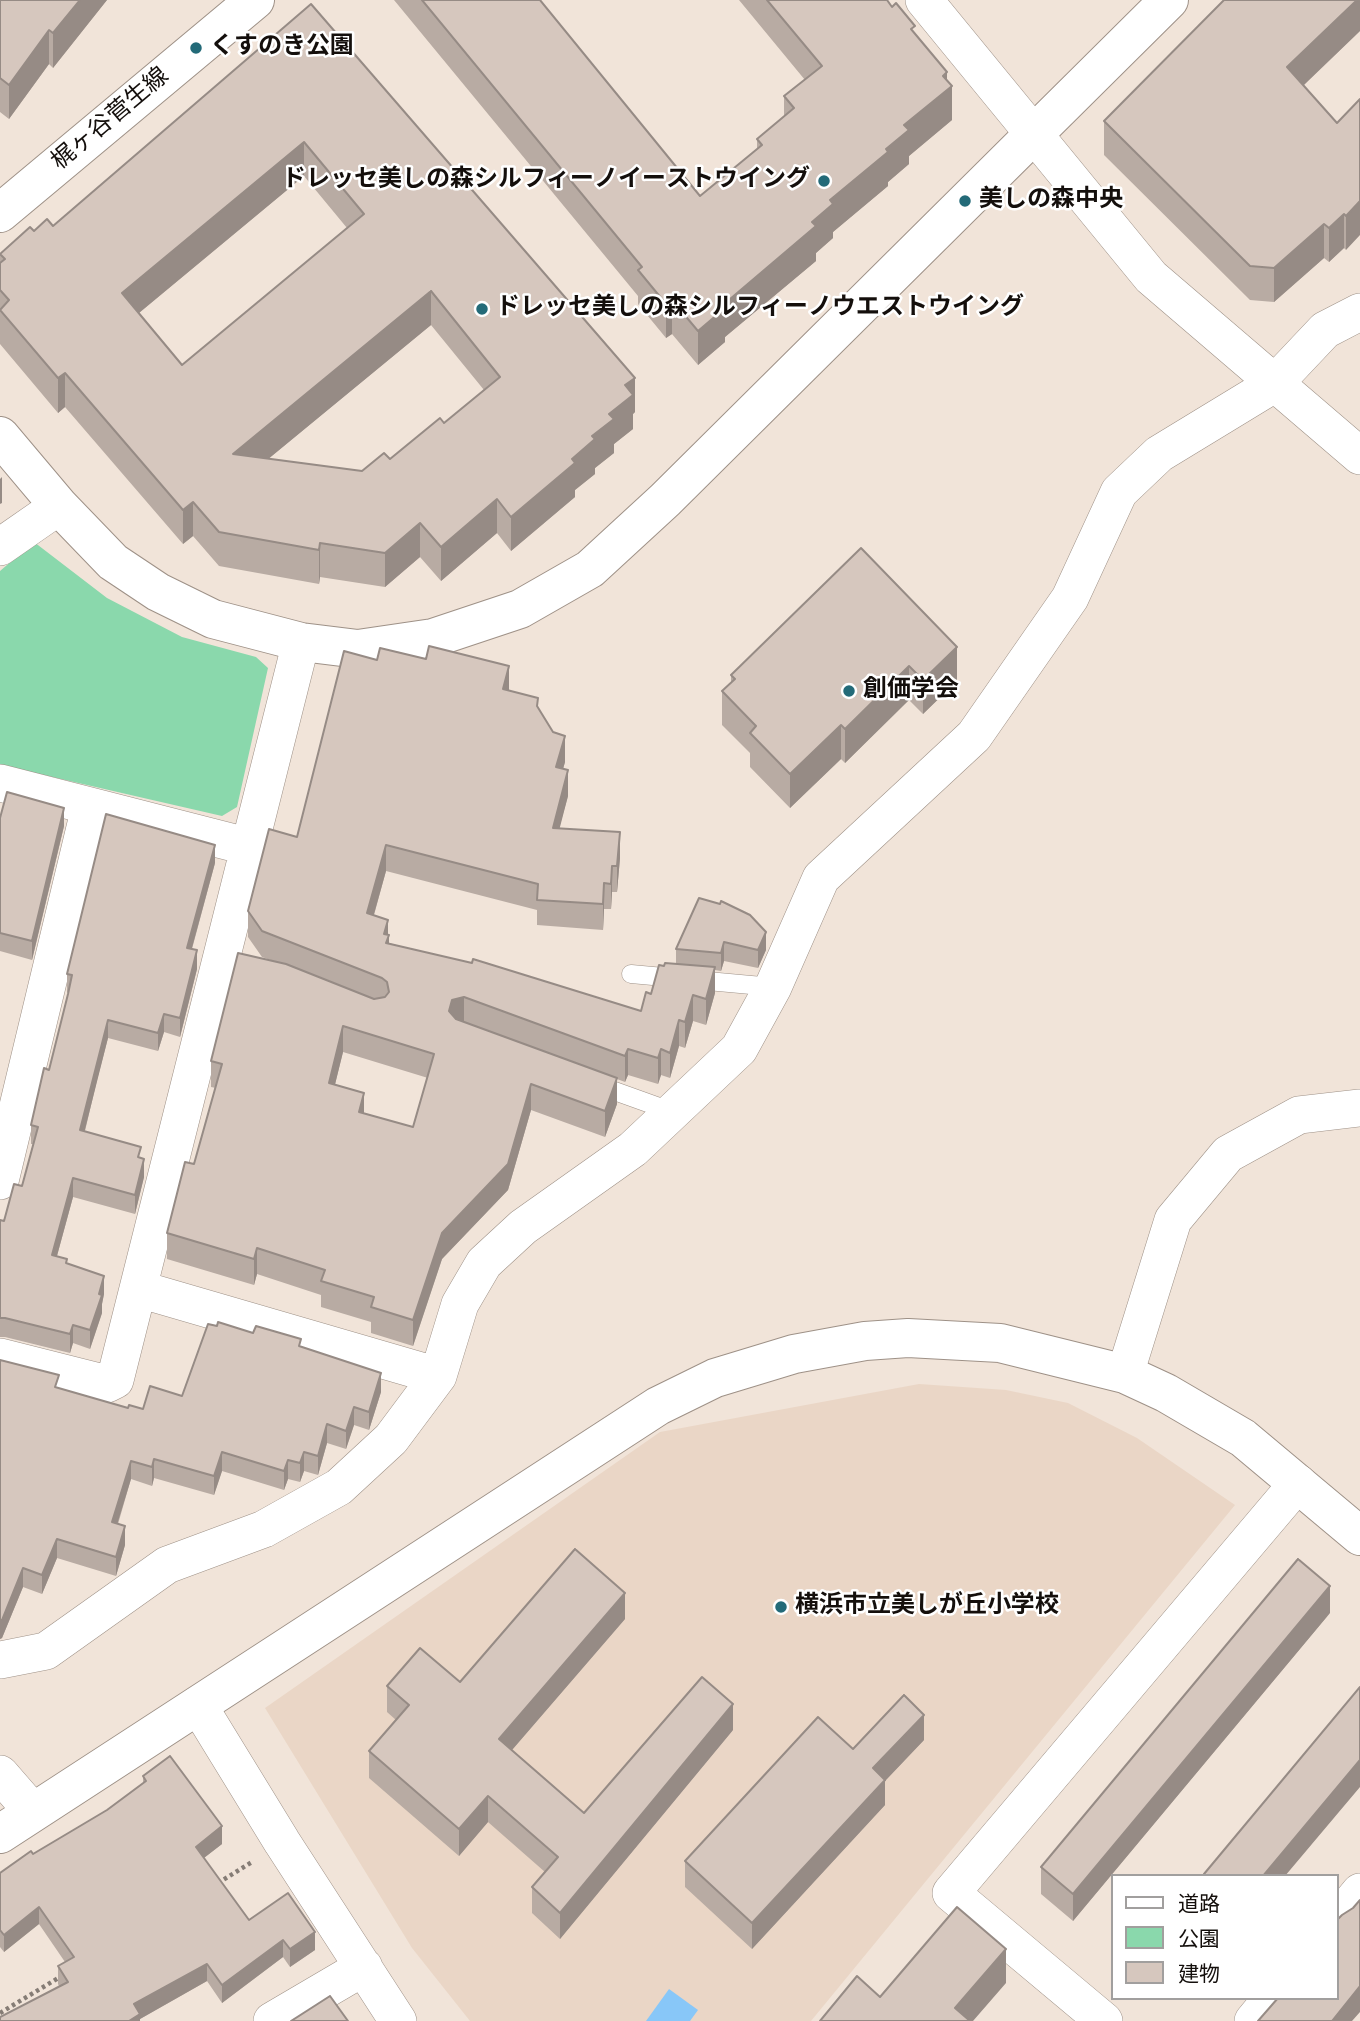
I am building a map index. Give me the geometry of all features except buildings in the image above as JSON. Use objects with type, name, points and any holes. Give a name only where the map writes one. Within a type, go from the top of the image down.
[{"type":"street","name":"梶ヶ谷菅生線","points":[[0,214],[255,0]]},
{"type":"street","points":[[924,0],[1151,277],[1360,456]]},
{"type":"street","points":[[0,436],[59,506],[113,562],[158,592],[213,619],[301,642],[358,649],[433,638],[520,609],[590,569],[665,500],[1169,0]]},
{"type":"street","points":[[0,1660],[46,1651],[167,1565],[264,1529],[339,1488],[391,1439],[438,1376],[460,1304],[484,1263],[523,1227],[633,1149],[739,1049],[773,987],[821,878],[974,736],[1070,598],[1118,492],[1159,454],[1274,384],[1325,330],[1360,313]]},
{"type":"street","points":[[0,547],[59,506]]},
{"type":"street","points":[[0,1357],[107,1384],[115,1380],[230,956],[250,847],[301,642]]},
{"type":"street","points":[[0,783],[250,847]]},
{"type":"street","points":[[0,1181],[90,807]]},
{"type":"street","points":[[1125,1374],[1173,1220],[1228,1154],[1299,1115],[1360,1108]]},
{"type":"street","points":[[139,1289],[438,1376]]},
{"type":"street","points":[[0,1834],[658,1405],[715,1378],[794,1354],[865,1341],[908,1338],[1000,1343],[1125,1374],[1166,1393],[1243,1438],[1360,1536]]},
{"type":"street","points":[[1104,2021],[951,1894],[1298,1483]]},
{"type":"street","points":[[198,1705],[282,1842],[398,2021]]},
{"type":"street","points":[[0,1774],[33,1812]]},
{"type":"street","points":[[1339,1918],[1360,1892]]},
{"type":"street","points":[[272,2021],[364,1967]]},
{"type":"street","points":[[1253,2021],[1270,2000]]},
{"type":"lane","points":[[631,974],[773,987]]},
{"type":"lane","points":[[573,1076],[673,1112]]},
{"type":"path","points":[[209,1888],[262,1856]]},
{"type":"path","points":[[0,2013],[70,1972]]},
{"type":"shaded area","name":"横浜市立美しが丘小学校","points":[[919,1384],[1006,1390],[1068,1403],[1137,1438],[1235,1505],[811,2021],[470,2021],[412,1948],[265,1708],[660,1432]]},
{"type":"green space","points":[[34,542],[107,598],[182,637],[256,657],[268,668],[237,807],[222,816],[0,765],[0,571]]},
{"type":"water","points":[[669,1989],[698,2010],[690,2021],[646,2021]]},
{"type":"place","name":"くすのき公園","points":[[196,48]]},
{"type":"place","name":"ドレッセ美しの森シルフィーノイーストウイング","points":[[824,181]]},
{"type":"place","name":"美しの森中央","points":[[965,201]]},
{"type":"place","name":"ドレッセ美しの森シルフィーノウエストウイング","points":[[482,309]]},
{"type":"place","name":"創価学会","points":[[849,691]]},
{"type":"place","name":"横浜市立美しが丘小学校","points":[[781,1607]]}]
